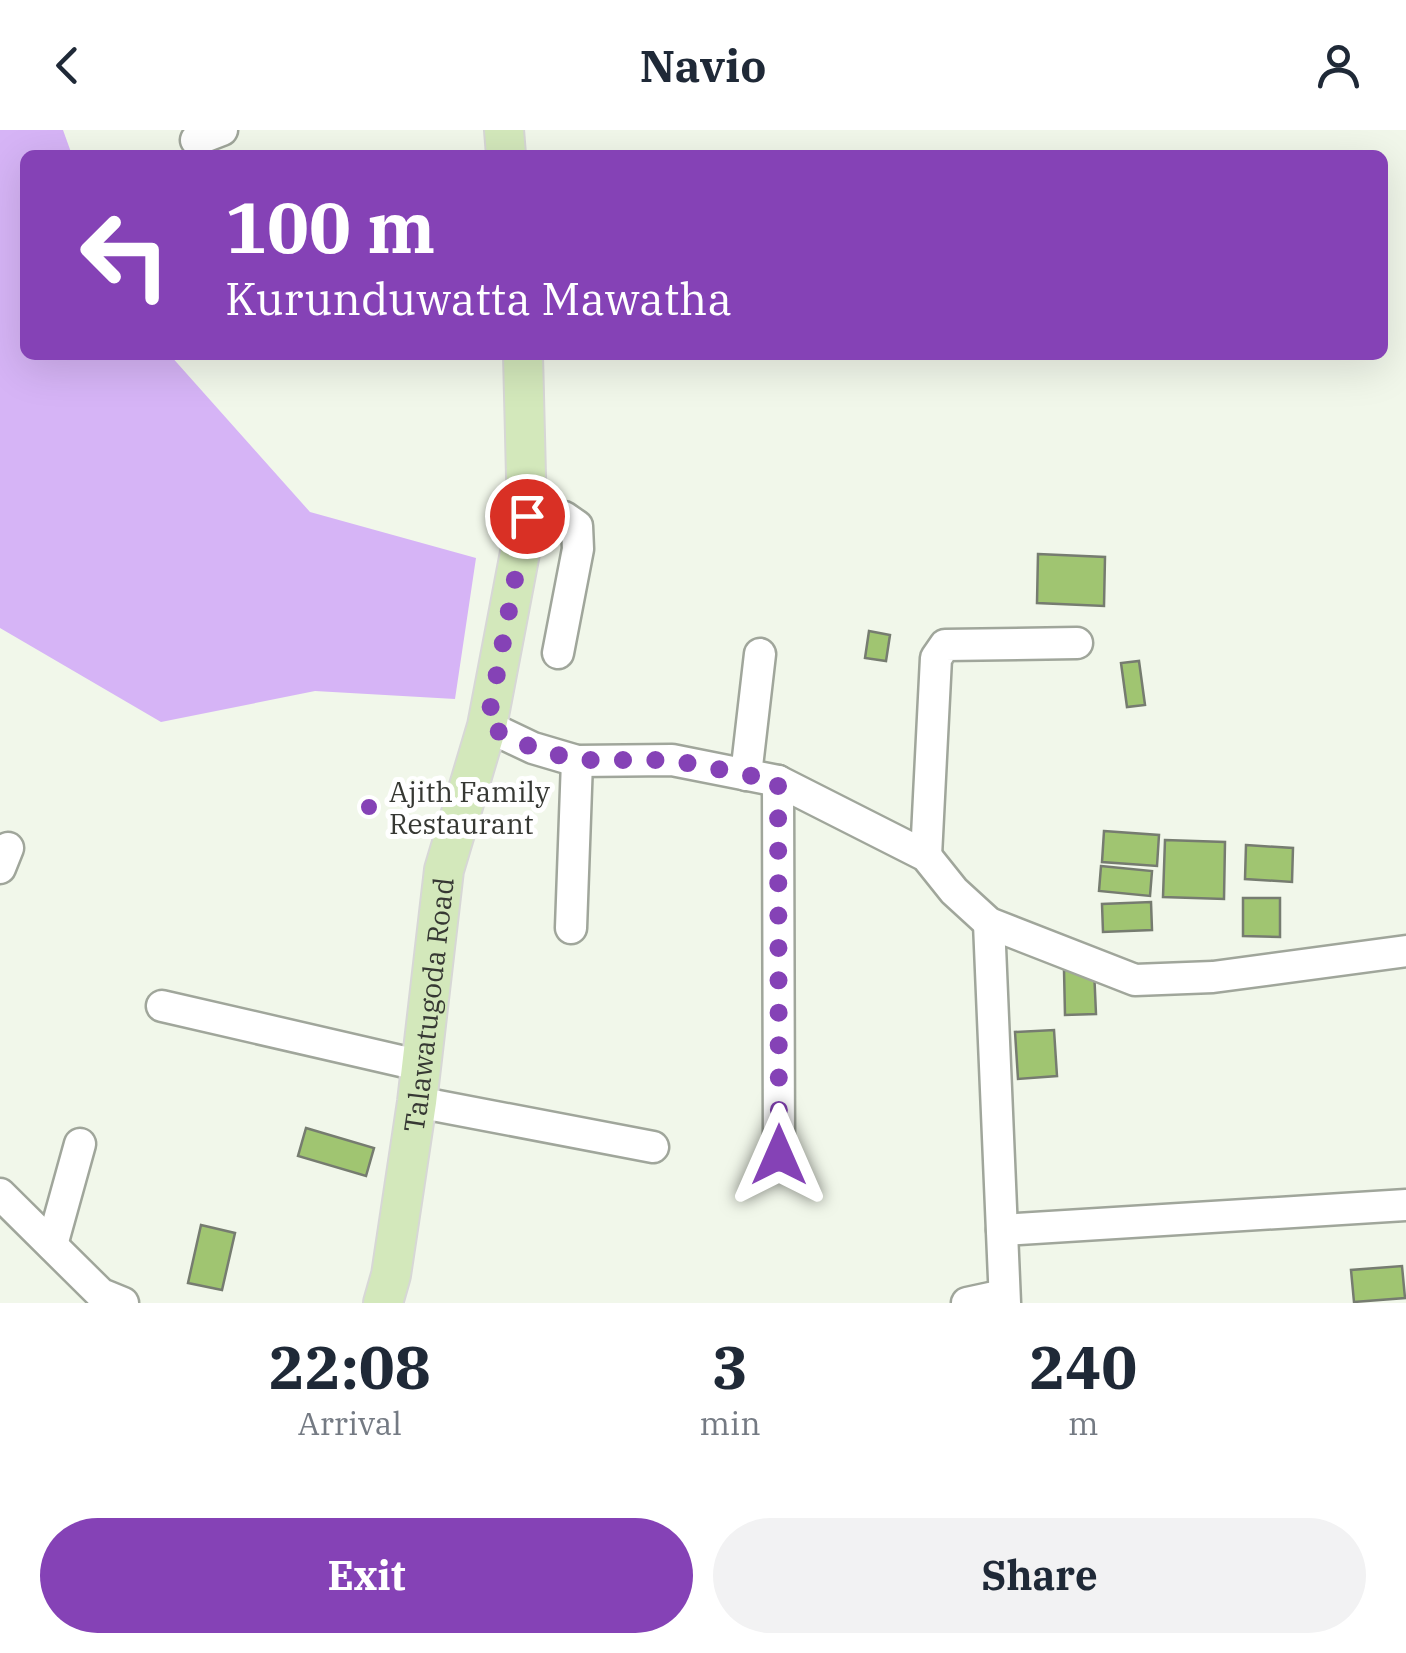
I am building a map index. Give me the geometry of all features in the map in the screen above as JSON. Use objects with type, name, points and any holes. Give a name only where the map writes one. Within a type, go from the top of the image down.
[{"type":"main road","name":"Talawatugoda Road","points":[[382,1303],[391,1274],[444,870],[487,726],[527,516],[523,360]]},
{"type":"street","points":[[527,516],[564,516],[577,526],[578,549],[558,654]]},
{"type":"street","points":[[926,856],[936,658],[945,645],[1077,644]]},
{"type":"street","points":[[746,775],[760,654]]},
{"type":"street","points":[[487,726],[533,748],[576,760],[672,760],[778,781],[926,856],[988,924],[1135,980],[1213,977],[1406,951]]},
{"type":"street","points":[[571,928],[576,760]]},
{"type":"street","points":[[778,781],[779,1155]]},
{"type":"street","points":[[967,1303],[1004,1299],[988,924]]},
{"type":"street","points":[[162,1006],[417,1084],[653,1147]]},
{"type":"street","points":[[52,1246],[80,1144]]},
{"type":"street","points":[[0,1194],[102,1294],[123,1303]]},
{"type":"street","points":[[1002,1230],[1406,1206]]},
{"type":"shaded area","points":[[0,130],[63,130],[70,150],[20,150],[20,360],[174,360],[310,512],[476,558],[455,699],[315,691],[161,722],[0,628]]},
{"type":"building","points":[[1038,554],[1105,557],[1104,606],[1037,603]]},
{"type":"building","points":[[869,631],[890,635],[886,661],[865,658]]},
{"type":"building","points":[[1139,661],[1145,705],[1127,707],[1121,663]]},
{"type":"building","points":[[1104,831],[1159,835],[1157,866],[1102,862]]},
{"type":"building","points":[[1165,840],[1225,842],[1224,899],[1163,897]]},
{"type":"building","points":[[1246,845],[1293,848],[1292,882],[1245,879]]},
{"type":"building","points":[[1101,866],[1152,871],[1150,896],[1099,891]]},
{"type":"building","points":[[1243,898],[1280,898],[1280,937],[1243,936]]},
{"type":"building","points":[[1151,902],[1152,930],[1103,932],[1102,904]]},
{"type":"building","points":[[1094,969],[1096,1014],[1065,1015],[1064,970]]},
{"type":"building","points":[[1054,1030],[1057,1076],[1018,1079],[1015,1032]]},
{"type":"building","points":[[306,1128],[374,1148],[366,1176],[298,1156]]},
{"type":"building","points":[[201,1225],[235,1233],[222,1290],[188,1283]]},
{"type":"building","points":[[1402,1266],[1405,1298],[1354,1302],[1351,1270]]},
{"type":"place","name":"Ajith Family Restaurant","points":[[369,807]]},
{"type":"route","points":[[527,516],[487,726],[533,748],[576,760],[672,760],[778,781],[779,1155]]}]
